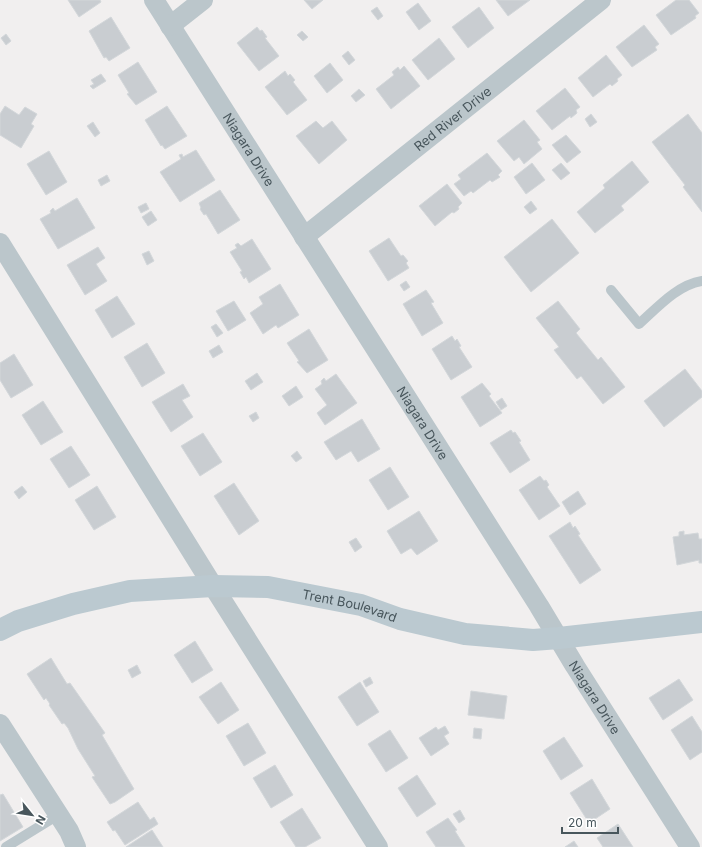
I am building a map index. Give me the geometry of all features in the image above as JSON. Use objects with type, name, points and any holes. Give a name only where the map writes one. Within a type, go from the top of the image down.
[{"type":"street","name":"Niagara Drive","points":[[154,0],[559,638],[574,666],[690,847]]},
{"type":"street","points":[[170,26],[203,0]]},
{"type":"street","name":"Red River Drive","points":[[304,237],[602,0]]},
{"type":"street","points":[[0,242],[213,586],[378,847]]},
{"type":"street","name":"Trent Boulevard","points":[[0,630],[18,621],[73,604],[130,591],[213,586],[268,587],[361,605],[400,619],[465,634],[533,640],[702,622]]},
{"type":"street","points":[[0,724],[58,815],[76,847]]},
{"type":"lane","points":[[611,290],[639,324],[677,292],[693,282],[702,281]]},
{"type":"lane","points":[[6,847],[58,815]]},
{"type":"building","points":[[68,0],[100,0],[101,2],[79,17]]},
{"type":"building","points":[[304,0],[323,0],[312,9]]},
{"type":"building","points":[[496,0],[530,0],[508,16]]},
{"type":"building","points":[[676,0],[689,0],[699,13],[695,16],[696,18],[671,35],[656,15]]},
{"type":"building","points":[[418,3],[431,21],[419,30],[406,12]]},
{"type":"building","points":[[377,7],[383,16],[378,20],[371,11]]},
{"type":"building","points":[[479,7],[494,28],[468,48],[452,27]]},
{"type":"building","points":[[111,17],[130,48],[109,61],[106,57],[104,58],[89,31]]},
{"type":"building","points":[[644,25],[659,44],[655,47],[657,50],[632,67],[616,47]]},
{"type":"building","points":[[257,27],[260,31],[262,30],[267,37],[265,38],[279,56],[259,71],[237,43]]},
{"type":"building","points":[[302,31],[308,37],[303,41],[297,35]]},
{"type":"building","points":[[6,34],[11,41],[6,45],[1,38]]},
{"type":"building","points":[[439,38],[455,59],[428,80],[412,60]]},
{"type":"building","points":[[348,51],[355,60],[349,65],[342,56]]},
{"type":"building","points":[[606,55],[622,75],[612,86],[610,84],[593,97],[578,78]]},
{"type":"building","points":[[138,62],[157,92],[136,105],[127,94],[129,93],[118,75]]},
{"type":"building","points":[[330,63],[343,80],[327,93],[314,76]]},
{"type":"building","points":[[404,66],[420,86],[391,109],[376,89],[394,75],[392,72],[398,67],[400,70]]},
{"type":"building","points":[[285,71],[288,76],[290,74],[295,80],[293,82],[307,100],[287,115],[265,87]]},
{"type":"building","points":[[101,74],[106,81],[93,89],[90,86],[94,84],[91,80]]},
{"type":"building","points":[[565,88],[580,107],[576,110],[577,113],[571,118],[570,116],[552,130],[536,111]]},
{"type":"building","points":[[359,89],[365,95],[356,102],[351,96]]},
{"type":"building","points":[[5,106],[19,115],[25,107],[37,114],[31,124],[34,126],[21,148],[0,135],[0,114]]},
{"type":"building","points":[[167,106],[187,136],[165,149],[162,145],[161,146],[145,120]]},
{"type":"building","points":[[591,114],[597,122],[590,127],[585,119]]},
{"type":"building","points":[[688,114],[702,133],[702,212],[683,187],[685,185],[652,142]]},
{"type":"building","points":[[524,120],[540,140],[537,142],[542,149],[524,164],[519,157],[514,161],[497,141]]},
{"type":"building","points":[[316,121],[323,128],[332,121],[347,140],[319,164],[296,136]]},
{"type":"building","points":[[93,122],[100,133],[95,137],[87,126]]},
{"type":"building","points":[[566,135],[581,152],[567,163],[552,145]]},
{"type":"building","points":[[196,150],[215,180],[180,202],[160,172],[181,159],[179,155],[182,154],[183,157]]},
{"type":"building","points":[[49,151],[67,182],[46,195],[27,164]]},
{"type":"building","points":[[487,153],[502,171],[498,175],[500,177],[492,182],[490,180],[473,193],[471,191],[464,196],[454,184],[461,179],[458,175]]},
{"type":"building","points":[[632,161],[649,182],[621,206],[624,210],[595,233],[577,212],[605,188],[603,185]]},
{"type":"building","points":[[532,163],[545,180],[526,194],[514,177]]},
{"type":"building","points":[[561,163],[570,173],[561,180],[552,170]]},
{"type":"building","points":[[107,175],[110,181],[101,186],[98,180]]},
{"type":"building","points":[[447,184],[462,203],[458,207],[459,209],[454,213],[452,212],[435,226],[419,206]]},
{"type":"building","points":[[220,190],[240,220],[218,234],[206,214],[204,215],[200,209],[199,203]]},
{"type":"building","points":[[77,198],[95,228],[58,249],[40,219],[51,213],[50,211],[53,208],[55,211]]},
{"type":"building","points":[[531,201],[537,209],[530,214],[524,207]]},
{"type":"building","points":[[146,203],[149,209],[141,213],[138,207]]},
{"type":"building","points":[[151,211],[157,220],[148,226],[142,217]]},
{"type":"building","points":[[552,219],[579,253],[531,292],[504,257]]},
{"type":"building","points":[[389,238],[401,256],[403,255],[408,261],[406,263],[409,268],[388,281],[369,251]]},
{"type":"building","points":[[252,239],[271,269],[249,283],[246,277],[244,279],[240,272],[242,271],[230,252],[237,248],[235,245],[238,243],[241,246]]},
{"type":"building","points":[[98,247],[105,258],[96,264],[107,281],[85,295],[67,265]]},
{"type":"building","points":[[149,251],[154,261],[147,265],[142,254]]},
{"type":"building","points":[[406,281],[410,287],[404,291],[400,285]]},
{"type":"building","points":[[280,284],[299,315],[278,328],[276,325],[263,334],[250,313],[263,304],[259,297]]},
{"type":"building","points":[[426,290],[434,302],[431,303],[443,323],[422,336],[403,304]]},
{"type":"building","points":[[117,296],[135,324],[112,338],[95,310]]},
{"type":"building","points":[[234,301],[246,320],[228,331],[216,311]]},
{"type":"building","points":[[558,301],[580,329],[576,333],[598,360],[601,357],[625,387],[603,404],[581,376],[577,379],[554,350],[559,347],[536,318]]},
{"type":"building","points":[[216,324],[223,333],[217,337],[211,327]]},
{"type":"building","points":[[309,329],[328,360],[307,373],[297,362],[299,361],[287,343]]},
{"type":"building","points":[[452,336],[455,341],[457,339],[461,346],[459,347],[472,367],[451,380],[432,349]]},
{"type":"building","points":[[147,343],[165,373],[142,387],[124,357]]},
{"type":"building","points":[[219,345],[223,352],[213,358],[209,351]]},
{"type":"building","points":[[14,354],[33,385],[11,398],[0,380],[0,363]]},
{"type":"building","points":[[685,369],[702,391],[702,397],[664,427],[644,401]]},
{"type":"building","points":[[257,373],[263,382],[251,390],[245,381]]},
{"type":"building","points":[[336,374],[357,403],[325,425],[317,413],[327,405],[315,389],[322,384],[321,381],[324,378],[326,381]]},
{"type":"building","points":[[482,383],[491,394],[489,396],[502,413],[480,427],[461,397]]},
{"type":"building","points":[[183,384],[190,396],[182,400],[193,417],[171,432],[152,402]]},
{"type":"building","points":[[296,386],[303,397],[289,406],[282,396]]},
{"type":"building","points":[[502,398],[507,406],[501,410],[496,402]]},
{"type":"building","points":[[43,401],[63,432],[41,445],[22,415]]},
{"type":"building","points":[[256,412],[259,418],[253,422],[249,416]]},
{"type":"building","points":[[362,419],[380,449],[358,462],[351,451],[336,460],[324,442]]},
{"type":"building","points":[[511,430],[513,433],[515,432],[521,441],[519,442],[530,460],[510,473],[490,443]]},
{"type":"building","points":[[203,433],[222,462],[200,476],[181,446]]},
{"type":"building","points":[[71,446],[90,475],[69,488],[50,459]]},
{"type":"building","points":[[297,451],[302,458],[296,462],[291,456]]},
{"type":"building","points":[[390,467],[409,497],[388,510],[369,480]]},
{"type":"building","points":[[540,476],[544,481],[546,480],[549,485],[547,487],[560,506],[539,520],[519,490]]},
{"type":"building","points":[[234,483],[259,521],[239,535],[214,496]]},
{"type":"building","points":[[22,486],[27,492],[19,499],[14,492]]},
{"type":"building","points":[[97,486],[116,517],[94,530],[75,500]]},
{"type":"building","points":[[578,491],[586,504],[570,515],[562,502]]},
{"type":"building","points":[[419,511],[438,541],[417,555],[411,548],[401,554],[387,531]]},
{"type":"building","points":[[570,522],[573,528],[575,526],[580,534],[578,535],[601,570],[580,584],[549,536]]},
{"type":"building","points":[[684,531],[684,535],[698,533],[699,539],[702,539],[702,563],[699,563],[699,560],[677,565],[673,537],[679,536],[679,532]]},
{"type":"building","points":[[356,538],[362,547],[355,552],[349,542]]},
{"type":"building","points":[[195,641],[213,670],[192,683],[174,655]]},
{"type":"building","points":[[51,658],[67,684],[70,683],[105,733],[102,735],[134,789],[115,802],[110,804],[92,777],[95,776],[78,749],[68,728],[64,723],[62,724],[46,698],[44,700],[27,674]]},
{"type":"building","points":[[137,665],[141,673],[132,678],[128,670]]},
{"type":"building","points":[[370,677],[373,683],[366,687],[363,681]]},
{"type":"building","points":[[679,679],[693,700],[663,720],[649,698]]},
{"type":"building","points":[[221,682],[239,710],[218,724],[199,697]]},
{"type":"building","points":[[360,682],[379,712],[357,726],[338,697]]},
{"type":"building","points":[[471,691],[507,696],[504,719],[468,715]]},
{"type":"building","points":[[692,716],[702,732],[702,752],[690,760],[671,730]]},
{"type":"building","points":[[248,723],[266,753],[244,766],[226,736]]},
{"type":"building","points":[[445,726],[449,733],[444,736],[449,744],[431,756],[419,738],[436,727],[438,730]]},
{"type":"building","points":[[474,728],[482,729],[481,739],[473,738]]},
{"type":"building","points":[[390,730],[408,758],[386,772],[368,744]]},
{"type":"building","points":[[564,737],[583,766],[561,780],[543,751]]},
{"type":"building","points":[[275,765],[293,795],[271,808],[253,778]]},
{"type":"building","points":[[417,775],[436,804],[417,817],[398,788]]},
{"type":"building","points":[[592,779],[610,809],[589,823],[570,793]]},
{"type":"building","points":[[3,794],[23,827],[0,841],[0,795]]},
{"type":"building","points":[[138,802],[150,820],[154,817],[158,824],[125,845],[115,830],[113,831],[107,822]]},
{"type":"building","points":[[302,808],[321,838],[305,847],[296,847],[280,822]]},
{"type":"building","points":[[460,810],[465,819],[459,823],[453,814]]},
{"type":"building","points":[[448,818],[457,830],[455,831],[465,847],[436,847],[426,832]]},
{"type":"building","points":[[618,824],[633,847],[603,847],[597,838]]},
{"type":"building","points":[[152,830],[163,847],[126,847]]},
{"type":"building","points":[[574,841],[578,847],[565,847]]}]
